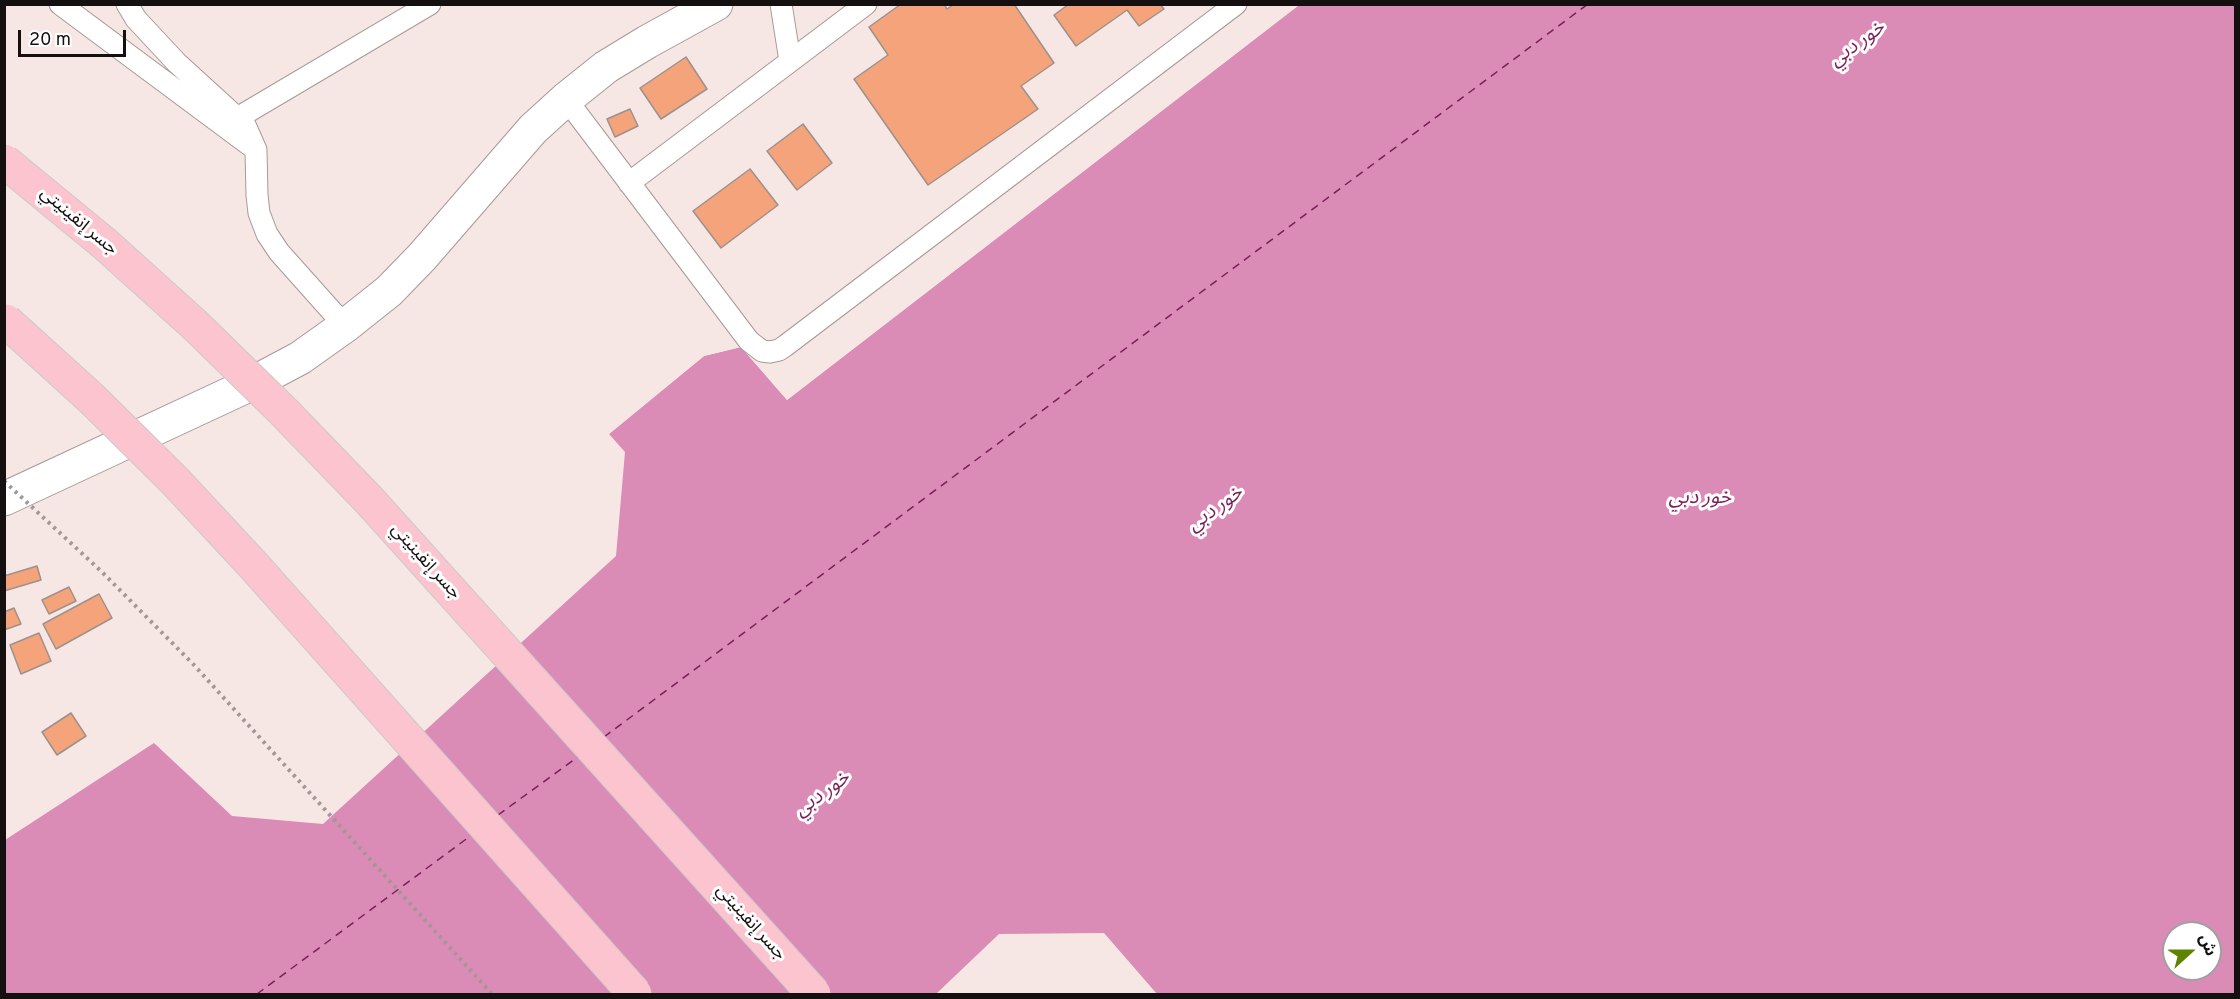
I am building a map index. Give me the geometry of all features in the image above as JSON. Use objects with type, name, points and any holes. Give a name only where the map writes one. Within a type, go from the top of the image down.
[{"type":"highway","name":"جسر إنفينيتي","points":[[4,161],[121,259],[196,326],[292,420],[369,500],[814,994]]},
{"type":"highway","points":[[6,321],[92,399],[175,481],[635,994]]},
{"type":"street","points":[[4,499],[251,384],[300,358],[389,291],[520,143],[566,99],[606,68],[647,42],[716,4]]},
{"type":"lane","points":[[60,4],[256,150]]},
{"type":"lane","points":[[127,4],[136,19],[177,63],[239,117],[252,138],[256,150],[256,195],[259,213],[267,234],[279,252],[345,326]]},
{"type":"lane","points":[[239,117],[430,4]]},
{"type":"lane","points":[[781,4],[790,62]]},
{"type":"lane","points":[[630,183],[866,4]]},
{"type":"lane","points":[[566,99],[749,340],[762,351],[779,350],[1236,4]]},
{"type":"path","points":[[4,481],[102,572],[186,657],[492,994]]},
{"type":"water","name":"خور دبي","points":[[1299,5],[2235,5],[2235,994],[1157,994],[1104,933],[999,934],[936,994],[5,994],[5,840],[154,743],[232,816],[323,824],[616,556],[625,452],[609,434],[704,356],[741,347],[787,400]]},
{"type":"pier","points":[[1294,4],[1299,5],[787,400],[741,347],[704,356],[609,434],[607,432],[702,354],[740,344],[787,396]]},
{"type":"building","points":[[901,4],[944,4],[947,9],[954,4],[1014,4],[1054,63],[1021,86],[1038,109],[928,185],[854,79],[888,55],[869,27]]},
{"type":"building","points":[[1069,4],[1160,4],[1164,9],[1139,26],[1127,10],[1076,46],[1054,15]]},
{"type":"building","points":[[686,57],[707,89],[661,119],[640,88]]},
{"type":"building","points":[[630,109],[638,126],[615,137],[607,119]]},
{"type":"building","points":[[803,124],[832,163],[797,190],[767,151]]},
{"type":"building","points":[[750,169],[778,205],[721,248],[693,211]]},
{"type":"building","points":[[37,566],[41,580],[4,591],[4,576]]},
{"type":"building","points":[[69,587],[76,601],[49,614],[42,600]]},
{"type":"building","points":[[99,594],[112,618],[56,649],[43,624]]},
{"type":"building","points":[[14,608],[21,624],[4,630],[4,612]]},
{"type":"building","points":[[39,633],[51,661],[21,674],[10,645]]},
{"type":"building","points":[[71,713],[86,736],[57,755],[42,732]]},
{"type":"ferry route","points":[[604,737],[1588,4]]},
{"type":"ferry route","points":[[498,815],[579,756]]},
{"type":"ferry route","points":[[257,994],[473,834]]}]
